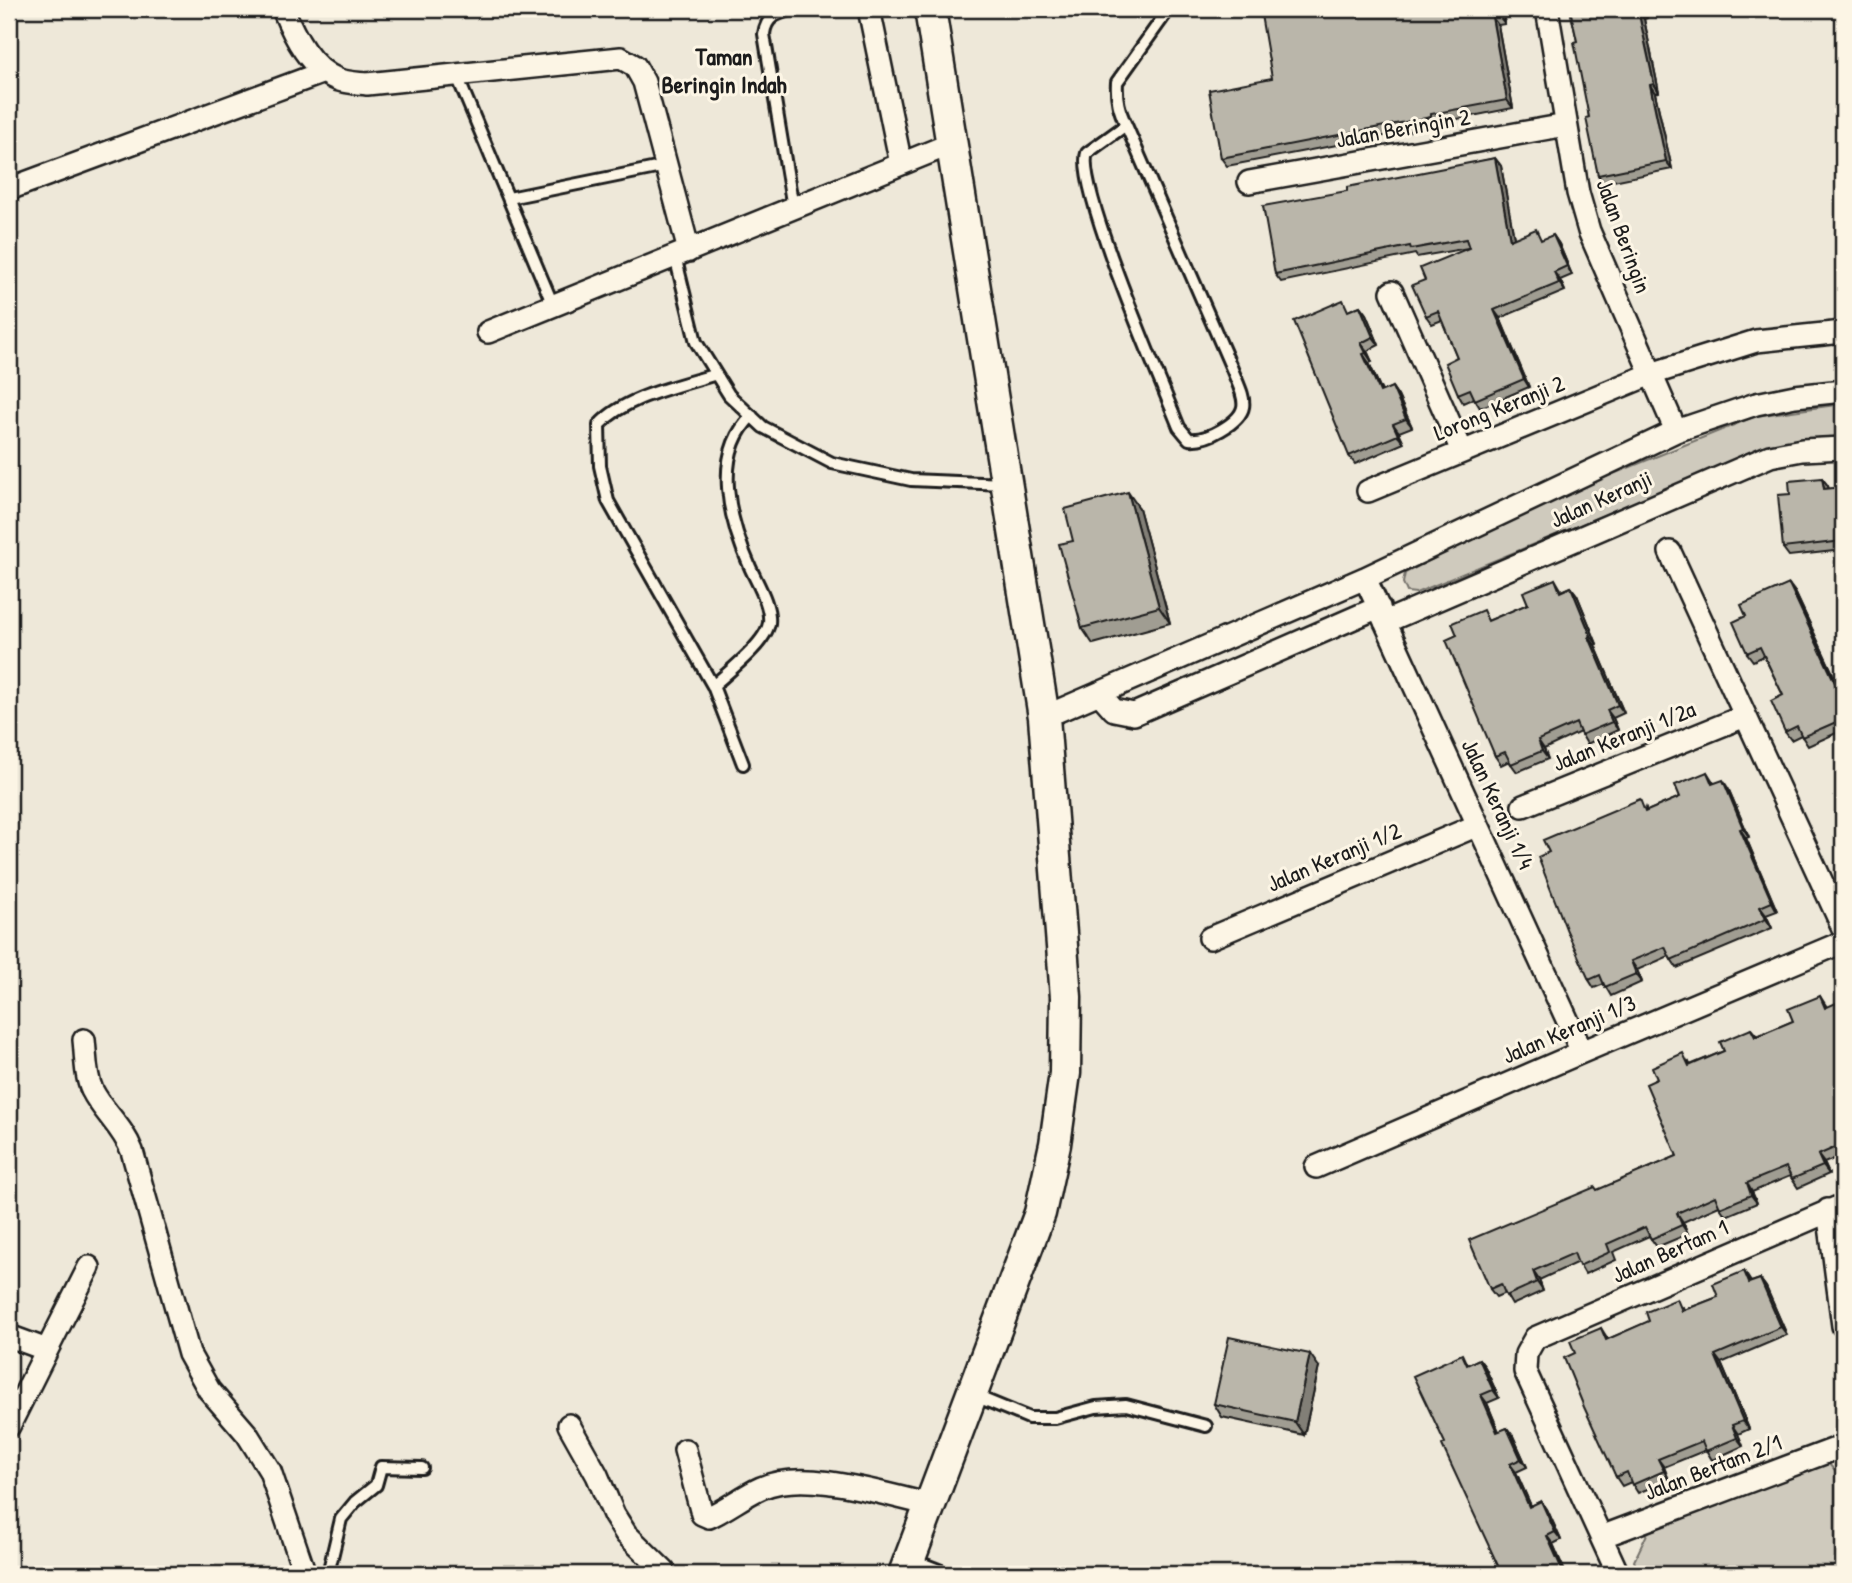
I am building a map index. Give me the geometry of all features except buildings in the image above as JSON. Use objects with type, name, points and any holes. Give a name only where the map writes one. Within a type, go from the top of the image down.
[{"type":"street","points":[[283,9],[290,28],[307,54],[324,72],[341,80],[367,84],[621,58],[635,66],[644,82],[666,166],[682,253]]},
{"type":"street","points":[[869,9],[901,164]]},
{"type":"street","points":[[907,1567],[1040,1213],[1055,1144],[1065,1073],[1066,997],[1044,717],[930,9]]},
{"type":"street","name":"Jalan Beringin","points":[[1547,9],[1578,193],[1589,231],[1676,431]]},
{"type":"street","points":[[9,189],[324,72]]},
{"type":"street","name":"Jalan Beringin 2","points":[[1249,182],[1566,125]]},
{"type":"street","points":[[488,332],[953,144]]},
{"type":"street","points":[[1392,292],[1462,451]]},
{"type":"street","name":"Lorong Keranji 2","points":[[1368,491],[1651,374],[1756,341],[1843,332]]},
{"type":"street","points":[[1044,717],[1365,578],[1676,431],[1756,404],[1795,396],[1843,391]]},
{"type":"street","name":"Jalan Keranji","points":[[1099,694],[1114,710],[1134,714],[1770,456],[1843,447]]},
{"type":"street","points":[[1670,552],[1843,928]]},
{"type":"street","name":"Jalan Keranji 1/4","points":[[1365,578],[1582,1052]]},
{"type":"street","name":"Jalan Keranji 1/2a","points":[[1523,806],[1745,716]]},
{"type":"street","name":"Jalan Keranji 1/2","points":[[1210,938],[1478,825]]},
{"type":"street","name":"Jalan Keranji 1/3","points":[[1316,1167],[1843,943]]},
{"type":"street","points":[[84,1040],[88,1078],[93,1090],[122,1129],[132,1151],[189,1354],[209,1390],[247,1434],[270,1471],[305,1574]]},
{"type":"street","points":[[1836,1208],[1843,1326]]},
{"type":"street","name":"Jalan Bertam 1","points":[[1601,1537],[1525,1371],[1526,1354],[1535,1338],[1836,1208]]},
{"type":"street","points":[[9,1426],[89,1267]]},
{"type":"street","points":[[9,1336],[47,1350]]},
{"type":"street","points":[[569,1425],[626,1534],[665,1574]]},
{"type":"street","name":"Jalan Bertam 2/1","points":[[1601,1537],[1843,1446]]},
{"type":"street","points":[[685,1450],[702,1514],[709,1517],[763,1487],[817,1480],[932,1505]]},
{"type":"street","points":[[1601,1537],[1618,1574]]},
{"type":"lane","points":[[792,9],[770,18],[764,34],[793,208]]},
{"type":"lane","points":[[1126,125],[1087,153],[1085,160],[1091,196],[1132,311],[1179,427],[1184,435],[1198,440],[1238,420],[1244,409],[1243,396],[1126,125],[1119,110],[1117,82],[1169,9]]},
{"type":"lane","points":[[457,76],[553,305]]},
{"type":"lane","points":[[509,198],[666,166]]},
{"type":"lane","points":[[682,253],[696,342],[729,395],[763,427],[832,463],[911,480],[1006,484]]},
{"type":"lane","points":[[716,374],[634,401],[609,414],[599,425],[600,466],[608,501],[713,686],[743,764]]},
{"type":"lane","points":[[713,686],[765,636],[769,622],[767,607],[737,537],[726,473],[737,437],[752,416]]},
{"type":"lane","points":[[973,1395],[1029,1418],[1055,1418],[1096,1407],[1126,1405],[1206,1426]]},
{"type":"lane","points":[[328,1574],[341,1519],[355,1502],[376,1485],[382,1467],[422,1468]]},
{"type":"lane","points":[[907,1567],[949,1574]]},
{"type":"shaded area","points":[[1843,404],[1843,440],[1765,448],[1416,593],[1407,592],[1403,583],[1405,573],[1549,500],[1756,416]]},
{"type":"shaded area","points":[[1824,1458],[1840,1477],[1843,1498],[1843,1574],[1640,1574],[1634,1561],[1648,1532]]},
{"type":"district","name":"Taman Beringin Indah","points":[[724,71]]}]
